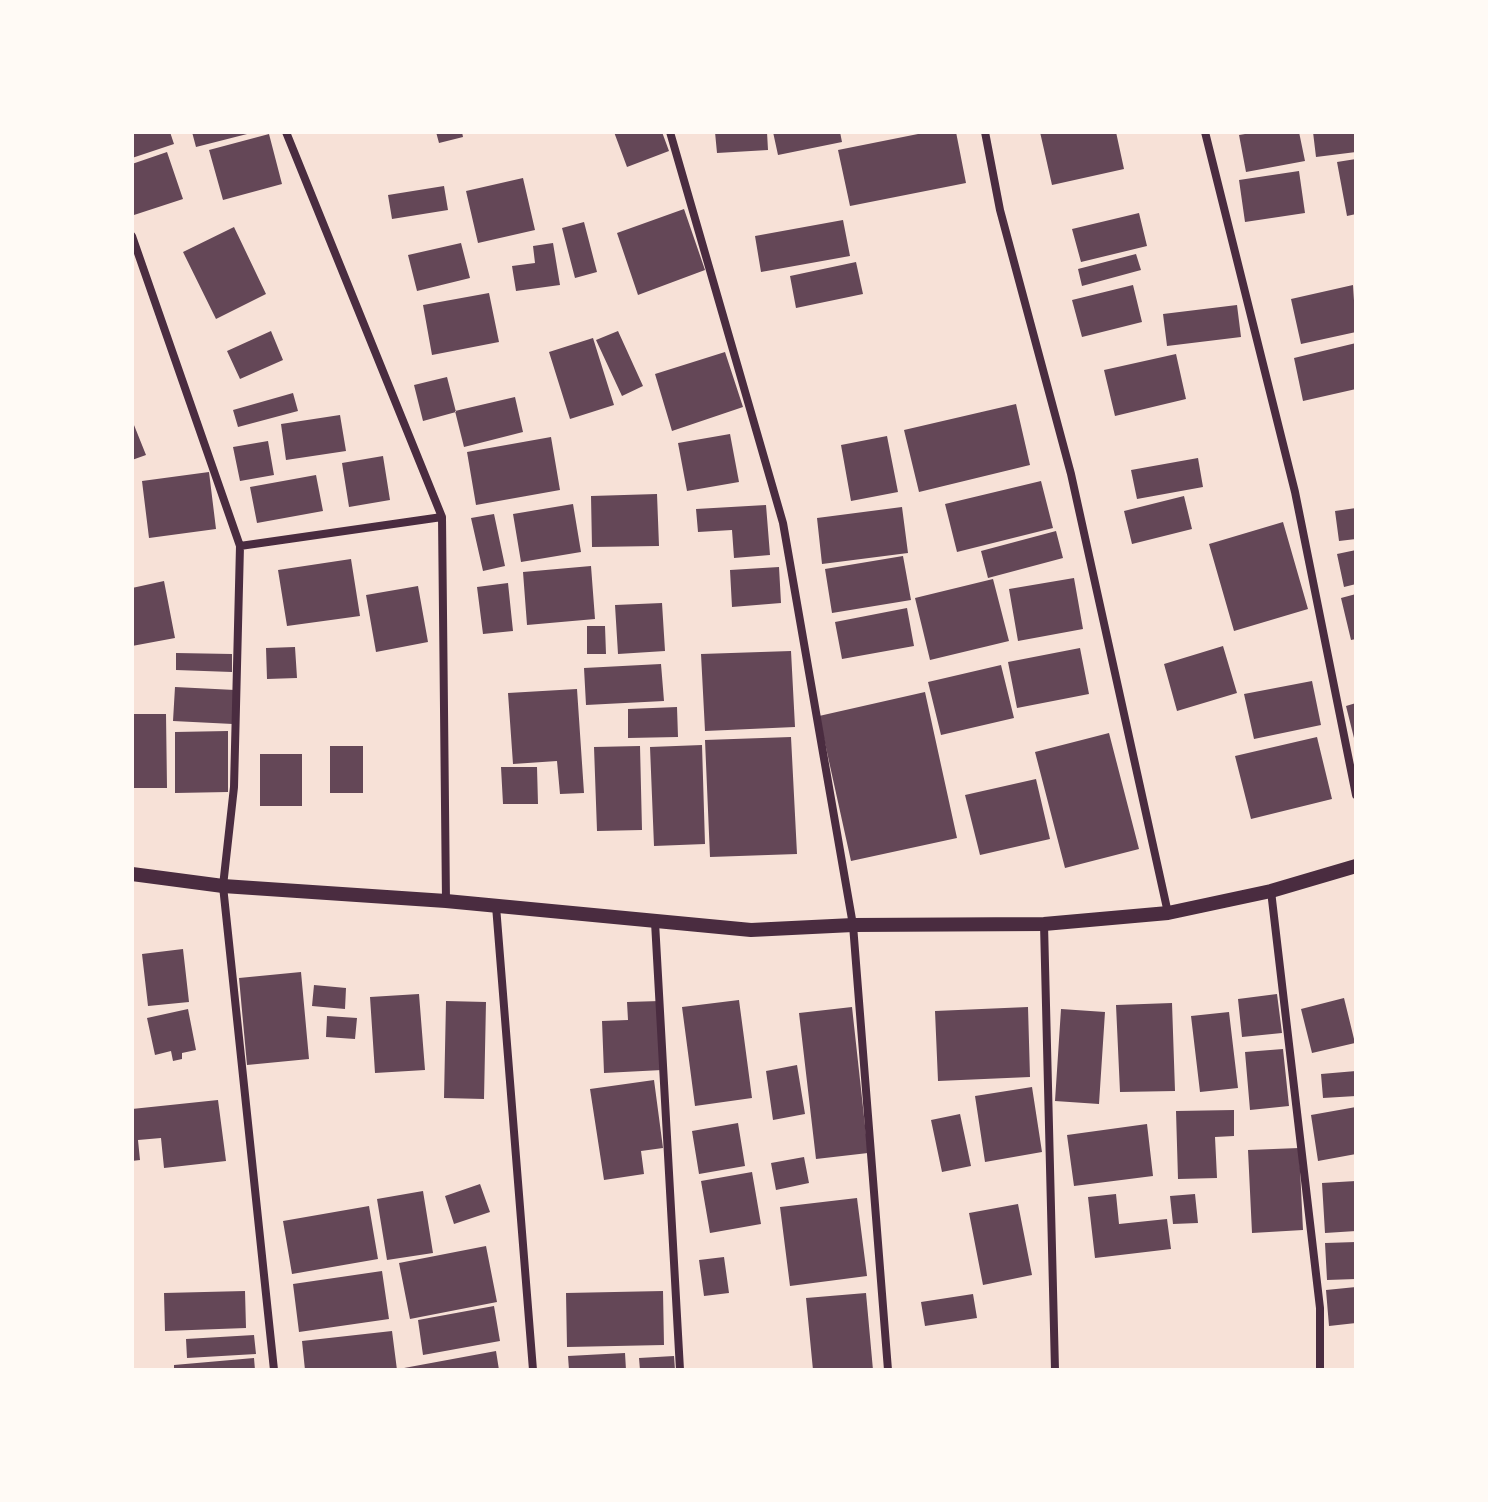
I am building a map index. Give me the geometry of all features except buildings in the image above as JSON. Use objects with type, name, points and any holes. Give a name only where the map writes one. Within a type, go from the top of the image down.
[{"type":"street","points":[[286,132],[442,517],[446,901]]},
{"type":"street","points":[[670,132],[783,523],[853,925],[888,1370]]},
{"type":"street","points":[[985,132],[1000,210],[1071,474],[1168,913]]},
{"type":"street","points":[[1205,132],[1295,492],[1356,795]]},
{"type":"street","points":[[132,236],[240,546],[234,787],[223,886],[274,1370]]},
{"type":"street","points":[[240,546],[442,517]]},
{"type":"street","points":[[132,874],[223,886],[446,901],[751,930],[853,925],[1044,924],[1168,913],[1271,891],[1356,866]]},
{"type":"street","points":[[1271,891],[1320,1308],[1320,1370]]},
{"type":"street","points":[[496,906],[533,1370]]},
{"type":"street","points":[[655,922],[680,1370]]},
{"type":"street","points":[[1044,924],[1055,1370]]}]
